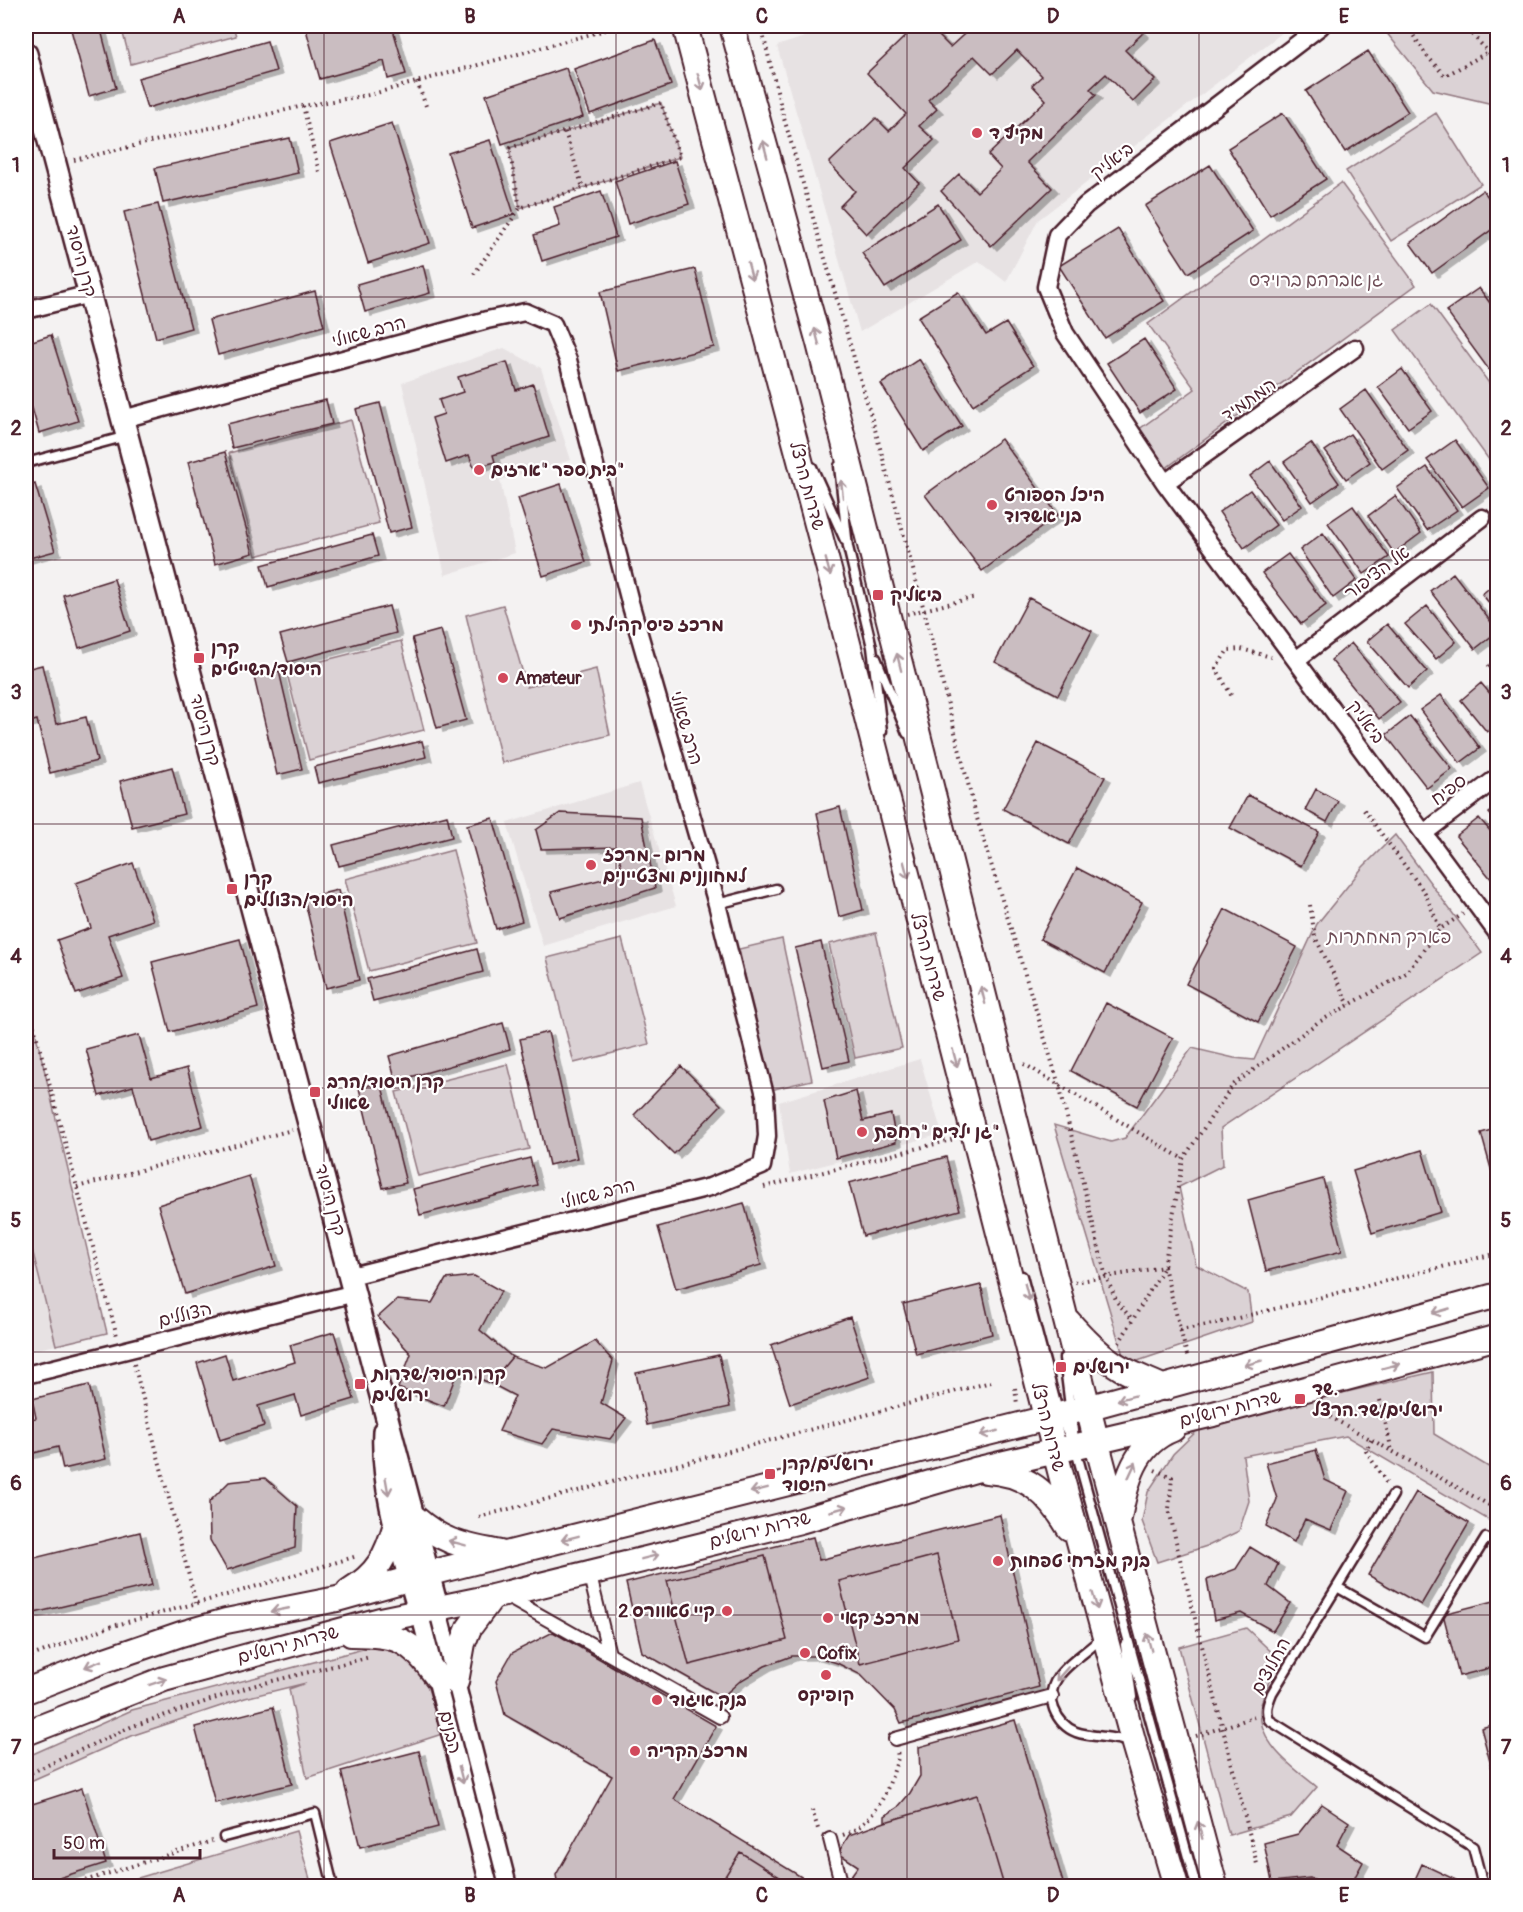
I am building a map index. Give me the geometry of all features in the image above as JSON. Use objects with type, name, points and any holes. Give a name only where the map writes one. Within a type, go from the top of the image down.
[{"type":"main road","name":"שדרות הרצל","points":[[685,26],[965,1096],[1075,1446],[1079,1545],[1176,1887]]},
{"type":"main road","name":"שדרות הרצל","points":[[732,26],[831,394],[996,1047],[1057,1300],[1066,1413],[1075,1446],[1118,1526],[1215,1887]]},
{"type":"main road","points":[[1057,1300],[1086,1341],[1109,1360],[1165,1388],[1497,1295]]},
{"type":"main road","name":"שדרות ירושלים","points":[[26,1733],[164,1679],[330,1633],[800,1521],[975,1470],[1213,1414],[1497,1337]]},
{"type":"main road","name":"שדרות ירושלים","points":[[26,1691],[105,1660],[226,1621],[337,1599],[505,1554],[1165,1388]]},
{"type":"main road","points":[[1118,1526],[1126,1484],[1135,1462],[1147,1447],[1166,1432],[1213,1414]]},
{"type":"main road","points":[[975,1470],[1008,1474],[1034,1485],[1057,1508],[1079,1545]]},
{"type":"main road","points":[[337,1599],[370,1577],[383,1561],[390,1545],[406,1521],[450,1542],[505,1554]]},
{"type":"main road","points":[[330,1633],[377,1635],[397,1639],[412,1647],[446,1680],[469,1628],[497,1595]]},
{"type":"street","name":"ביאליק","points":[[1321,26],[1086,205],[1058,236],[1046,286],[1065,333],[1165,483],[1497,934]]},
{"type":"street","name":"קרן היסוד","points":[[26,54],[385,1406],[406,1521],[428,1609]]},
{"type":"street","points":[[26,310],[90,294]]},
{"type":"street","name":"הרב שאולי","points":[[125,428],[487,320],[525,312],[553,324],[568,360],[631,606],[717,904],[765,1095],[767,1136],[762,1166],[710,1186],[353,1285]]},
{"type":"street","name":"המתמיד","points":[[1165,483],[1355,348]]},
{"type":"street","name":"אל הציפור","points":[[1293,657],[1482,518]]},
{"type":"street","name":"ספיח","points":[[1424,833],[1497,777]]},
{"type":"street","name":"הצוללים","points":[[26,1376],[353,1285]]},
{"type":"street","points":[[589,1572],[609,1654]]},
{"type":"street","points":[[497,1595],[720,1716]]},
{"type":"street","name":"הבנים","points":[[428,1609],[446,1680],[508,1887]]},
{"type":"street","name":"הבנים","points":[[446,1680],[489,1887]]},
{"type":"street","points":[[895,1738],[1052,1696]]},
{"type":"street","points":[[826,1839],[842,1887]]},
{"type":"lane","points":[[725,26],[745,73]]},
{"type":"lane","points":[[831,394],[848,547],[872,647],[891,813]]},
{"type":"lane","points":[[786,409],[848,547]]},
{"type":"lane","points":[[26,463],[125,428]]},
{"type":"lane","points":[[872,647],[934,800]]},
{"type":"lane","points":[[717,904],[776,889]]},
{"type":"lane","points":[[965,1096],[1005,1219]]},
{"type":"lane","points":[[1018,1263],[1066,1413]]},
{"type":"lane","points":[[1062,1348],[1066,1413]]},
{"type":"lane","points":[[1075,1446],[1196,1887]]},
{"type":"lane","name":"החלוצים","points":[[1393,1495],[1272,1693],[1266,1713],[1269,1720],[1473,1846],[1483,1887]]},
{"type":"lane","points":[[1337,1587],[1425,1637],[1486,1538],[1497,1545]]},
{"type":"lane","points":[[1119,1606],[1146,1784]]},
{"type":"lane","points":[[1104,1634],[1062,1670],[1055,1680],[1053,1704],[1057,1716],[1069,1728],[1117,1737],[1134,1744]]},
{"type":"lane","points":[[225,1837],[315,1814],[333,1887]]},
{"type":"path","points":[[55,164],[303,106],[369,95],[620,26]]},
{"type":"path","points":[[761,26],[783,115],[876,433],[976,815],[1059,1085],[1106,1277],[1117,1302],[1133,1320]]},
{"type":"path","points":[[1407,26],[1427,56],[1445,76],[1488,52]]},
{"type":"path","points":[[1464,26],[1497,62]]},
{"type":"path","points":[[417,82],[426,106]]},
{"type":"path","points":[[474,274],[520,208],[680,157],[661,103],[509,148],[520,208]]},
{"type":"path","points":[[303,106],[320,176]]},
{"type":"path","points":[[565,132],[583,188]]},
{"type":"path","points":[[888,619],[976,597]]},
{"type":"path","points":[[1231,695],[1216,668],[1228,650],[1241,649],[1276,659],[1293,657]]},
{"type":"path","points":[[1364,810],[1425,893],[1440,929]]},
{"type":"path","points":[[1310,905],[1315,937],[1349,1005]]},
{"type":"path","points":[[1109,1360],[1164,1267],[1183,1159],[1233,1085],[1317,1023],[1406,973],[1440,929],[1476,905]]},
{"type":"path","points":[[26,997],[28,1014],[196,1603]]},
{"type":"path","points":[[996,1047],[1183,1159]]},
{"type":"path","points":[[77,1187],[310,1125]]},
{"type":"path","points":[[764,1187],[937,1144]]},
{"type":"path","points":[[1180,1330],[1218,1323],[1497,1253]]},
{"type":"path","points":[[1057,1300],[1106,1277],[1164,1267]]},
{"type":"path","points":[[1164,1267],[1193,1380]]},
{"type":"path","points":[[479,1517],[991,1382]]},
{"type":"path","points":[[1380,1400],[1392,1451]]},
{"type":"path","points":[[1325,1414],[1497,1510]]},
{"type":"path","points":[[1371,1440],[1365,1451],[1393,1495]]},
{"type":"path","points":[[1172,1477],[1170,1509],[1172,1519],[1257,1864]]},
{"type":"path","points":[[26,1658],[109,1627],[365,1554],[383,1561]]},
{"type":"path","points":[[26,1775],[133,1726],[252,1686],[378,1655]]},
{"type":"path","points":[[1176,1742],[1266,1713]]},
{"type":"path","points":[[812,1810],[826,1839],[846,1834],[864,1824],[882,1802],[898,1758],[895,1738]]},
{"type":"path","points":[[68,1887],[225,1837]]},
{"type":"shaded area","name":"מקיף ד","points":[[838,26],[1285,26],[1287,29],[1038,220],[1006,282],[979,261],[860,332],[777,46]]},
{"type":"shaded area","name":"בית ספר \"ארזים\"","points":[[504,348],[541,368],[571,460],[500,480],[515,553],[445,575],[402,383]]},
{"type":"shaded area","name":"מרום - מרכז למחוננים ומצטיינים","points":[[639,783],[676,906],[543,946],[507,823]]},
{"type":"shaded area","points":[[920,1059],[942,1134],[790,1174],[779,1102]]},
{"type":"shaded area","points":[[26,1225],[56,1345],[26,1352]]},
{"type":"green space","points":[[121,26],[233,26],[236,36],[131,64]]},
{"type":"green space","points":[[1381,26],[1495,26],[1498,28],[1497,105],[1433,90]]},
{"type":"green space","points":[[661,103],[680,157],[520,208],[509,148]]},
{"type":"green space","points":[[1436,113],[1481,184],[1391,241],[1346,171]]},
{"type":"green space","name":"גן אברהם ברוידס","points":[[1341,183],[1416,285],[1166,468],[1138,430],[1195,389],[1148,324]]},
{"type":"green space","points":[[1431,304],[1497,394],[1497,471],[1395,330]]},
{"type":"green space","points":[[351,420],[379,523],[256,556],[229,453]]},
{"type":"green space","name":"Amateur","points":[[503,605],[527,687],[596,669],[610,735],[502,763],[466,615]]},
{"type":"green space","points":[[401,641],[424,730],[309,760],[286,670]]},
{"type":"green space","name":"פארק המחתרות","points":[[1395,835],[1482,953],[1221,1128],[1223,1165],[1179,1187],[1196,1265],[1248,1292],[1252,1322],[1126,1365],[1054,1125],[1111,1142],[1125,1138],[1192,1048],[1234,1058],[1254,1060],[1317,924],[1363,867]]},
{"type":"green space","points":[[453,850],[477,943],[369,971],[345,879]]},
{"type":"green space","points":[[876,933],[902,1048],[855,1058],[829,944]]},
{"type":"green space","points":[[622,939],[649,1044],[574,1063],[547,958]]},
{"type":"green space","points":[[782,939],[812,1080],[770,1090],[739,949]]},
{"type":"green space","points":[[26,993],[107,1333],[56,1345],[26,1225]]},
{"type":"green space","points":[[508,1064],[529,1149],[418,1176],[396,1092]]},
{"type":"green space","points":[[1433,1372],[1434,1434],[1497,1472],[1497,1525],[1346,1436],[1243,1456],[1249,1501],[1239,1531],[1210,1545],[1157,1562],[1142,1521],[1148,1492],[1173,1454],[1203,1425]]},
{"type":"green space","points":[[1246,1628],[1278,1658],[1260,1711],[1266,1735],[1280,1755],[1317,1787],[1291,1817],[1229,1835],[1179,1647]]},
{"type":"green space","points":[[382,1644],[400,1656],[404,1655],[424,1675],[442,1734],[307,1778],[289,1689],[306,1683],[245,1698],[134,1735],[26,1783],[26,1757],[132,1710]]},
{"type":"green space","points":[[296,1831],[312,1886],[111,1886]]},
{"type":"building","points":[[70,26],[100,26],[116,88],[89,96]]},
{"type":"building","points":[[305,26],[392,26],[406,74],[388,79],[384,61],[320,79]]},
{"type":"building","points":[[916,26],[929,26],[950,47],[973,26],[1013,26],[1020,32],[1027,26],[1136,26],[1143,33],[1125,50],[1155,80],[1133,102],[1106,74],[1090,89],[1096,95],[1027,162],[1052,188],[991,246],[941,191],[959,174],[977,192],[1001,169],[988,155],[1046,100],[1032,85],[1042,76],[1017,50],[992,74],[974,56],[928,100],[937,109],[919,126],[934,140],[905,168],[919,183],[866,234],[840,206],[855,191],[829,163],[876,118],[889,131],[906,114],[867,73]]},
{"type":"building","points":[[655,40],[671,85],[590,114],[574,69]]},
{"type":"building","points":[[267,41],[276,71],[147,108],[138,78]]},
{"type":"building","points":[[1368,51],[1408,112],[1345,152],[1306,91]]},
{"type":"building","points":[[566,68],[583,117],[502,144],[486,95]]},
{"type":"building","points":[[1283,113],[1326,179],[1270,215],[1228,148]]},
{"type":"building","points":[[392,123],[430,243],[368,263],[330,143]]},
{"type":"building","points":[[290,138],[298,173],[163,203],[155,168]]},
{"type":"building","points":[[490,140],[514,214],[472,228],[448,153]]},
{"type":"building","points":[[675,161],[689,204],[628,224],[615,181]]},
{"type":"building","points":[[1210,165],[1253,231],[1188,273],[1145,206]]},
{"type":"building","points":[[1483,190],[1498,211],[1498,225],[1432,273],[1410,243]]},
{"type":"building","points":[[601,191],[616,237],[542,261],[534,235],[560,226],[554,207]]},
{"type":"building","points":[[158,204],[191,328],[156,338],[124,212]]},
{"type":"building","points":[[938,204],[961,240],[885,288],[862,253]]},
{"type":"building","points":[[1118,229],[1164,301],[1105,338],[1059,266]]},
{"type":"building","points":[[423,265],[430,293],[365,312],[357,284]]},
{"type":"building","points":[[695,269],[714,347],[618,371],[600,292]]},
{"type":"building","points":[[1479,288],[1498,314],[1498,370],[1492,374],[1446,311]]},
{"type":"building","points":[[315,291],[324,326],[218,355],[209,320]]},
{"type":"building","points":[[958,292],[986,335],[1006,323],[1033,366],[973,405],[918,317]]},
{"type":"building","points":[[51,335],[78,421],[39,433],[32,408],[26,410],[26,343]]},
{"type":"building","points":[[1144,339],[1177,389],[1140,413],[1107,363]]},
{"type":"building","points":[[919,359],[962,426],[923,451],[881,384]]},
{"type":"building","points":[[507,362],[516,390],[533,384],[549,437],[493,455],[495,462],[474,468],[469,455],[446,463],[432,418],[444,414],[439,400],[463,392],[458,377]]},
{"type":"building","points":[[1402,369],[1432,411],[1408,428],[1378,387]]},
{"type":"building","points":[[1366,390],[1408,450],[1382,469],[1340,409]]},
{"type":"building","points":[[326,400],[332,424],[232,448],[227,424]]},
{"type":"building","points":[[380,403],[412,527],[389,533],[356,409]]},
{"type":"building","points":[[1350,434],[1370,462],[1346,479],[1325,451]]},
{"type":"building","name":"היכל הספורט בני אשדוד","points":[[1001,439],[1058,515],[982,571],[925,495]]},
{"type":"building","points":[[1455,440],[1489,488],[1462,507],[1427,460]]},
{"type":"building","points":[[1311,443],[1339,483],[1312,502],[1284,462]]},
{"type":"building","points":[[225,452],[253,553],[215,564],[188,462]]},
{"type":"building","points":[[1270,461],[1302,506],[1282,520],[1250,476]]},
{"type":"building","points":[[1427,467],[1457,510],[1427,530],[1397,488]]},
{"type":"building","points":[[35,484],[55,551],[26,559],[26,487]]},
{"type":"building","points":[[561,484],[586,562],[543,576],[518,498]]},
{"type":"building","points":[[1250,490],[1276,525],[1244,548],[1219,512]]},
{"type":"building","points":[[1395,496],[1421,533],[1394,553],[1368,516]]},
{"type":"building","points":[[1353,506],[1389,557],[1364,574],[1328,523]]},
{"type":"building","points":[[1323,533],[1357,580],[1333,598],[1300,550]]},
{"type":"building","points":[[372,535],[378,556],[268,587],[262,565]]},
{"type":"building","points":[[1288,554],[1326,605],[1301,624],[1262,573]]},
{"type":"building","points":[[1453,573],[1498,631],[1475,649],[1430,591]]},
{"type":"building","points":[[114,579],[130,631],[79,648],[63,595]]},
{"type":"building","points":[[1498,581],[1498,614],[1482,594]]},
{"type":"building","points":[[1029,598],[1092,631],[1058,695],[995,662]]},
{"type":"building","points":[[389,606],[396,633],[288,662],[280,635]]},
{"type":"building","points":[[1427,606],[1456,642],[1436,659],[1405,624]]},
{"type":"building","points":[[1387,624],[1427,671],[1408,688],[1367,641]]},
{"type":"building","points":[[441,630],[466,720],[437,728],[412,638]]},
{"type":"building","points":[[1351,643],[1400,702],[1379,719],[1331,660]]},
{"type":"building","points":[[1498,659],[1498,677],[1488,666]]},
{"type":"building","points":[[42,665],[56,724],[86,717],[97,761],[50,773],[37,720],[26,723],[26,669]]},
{"type":"building","points":[[279,671],[302,769],[277,775],[254,677]]},
{"type":"building","points":[[1481,683],[1498,703],[1498,724],[1487,732],[1461,700]]},
{"type":"building","points":[[1441,695],[1480,748],[1460,763],[1420,710]]},
{"type":"building","points":[[1410,716],[1452,769],[1427,788],[1386,735]]},
{"type":"building","points":[[422,741],[426,757],[318,783],[314,767]]},
{"type":"building","points":[[1038,743],[1105,777],[1069,844],[1003,809]]},
{"type":"building","points":[[172,767],[184,814],[132,827],[120,781]]},
{"type":"building","points":[[1316,789],[1338,801],[1327,822],[1305,810]]},
{"type":"building","points":[[1248,795],[1319,832],[1301,866],[1230,828]]},
{"type":"building","points":[[1498,806],[1498,823],[1489,813]]},
{"type":"building","points":[[840,807],[863,910],[839,917],[817,813]]},
{"type":"building","points":[[560,813],[641,817],[655,888],[560,918],[551,892],[623,874],[617,847],[541,849],[536,830]]},
{"type":"building","points":[[447,815],[452,837],[339,866],[333,845]]},
{"type":"building","points":[[493,818],[522,921],[496,929],[467,825]]},
{"type":"building","points":[[1479,818],[1498,840],[1498,883],[1496,885],[1456,836]]},
{"type":"building","points":[[133,863],[153,920],[108,935],[123,978],[76,994],[57,940],[91,928],[76,883]]},
{"type":"building","points":[[1077,868],[1142,902],[1105,973],[1040,939]]},
{"type":"building","points":[[338,890],[359,980],[326,988],[304,898]]},
{"type":"building","points":[[1225,909],[1297,947],[1258,1022],[1186,984]]},
{"type":"building","points":[[240,939],[258,1008],[170,1032],[152,962]]},
{"type":"building","points":[[821,942],[849,1061],[823,1067],[795,948]]},
{"type":"building","points":[[477,949],[483,972],[373,1001],[367,979]]},
{"type":"building","points":[[1106,1003],[1173,1038],[1137,1106],[1071,1071]]},
{"type":"building","points":[[503,1023],[510,1049],[396,1081],[389,1056]]},
{"type":"building","points":[[548,1032],[577,1158],[549,1165],[520,1039]]},
{"type":"building","points":[[139,1035],[151,1078],[187,1068],[203,1126],[148,1141],[133,1086],[99,1096],[86,1049]]},
{"type":"building","points":[[681,1066],[721,1105],[674,1154],[634,1115]]},
{"type":"building","points":[[381,1082],[406,1183],[383,1188],[359,1088]]},
{"type":"building","name":"גן ילדים \"רחפת\"","points":[[856,1091],[863,1121],[891,1114],[896,1142],[836,1158],[824,1101]]},
{"type":"building","points":[[1498,1128],[1498,1194],[1481,1133]]},
{"type":"building","points":[[1422,1150],[1441,1212],[1372,1233],[1353,1171]]},
{"type":"building","points":[[946,1157],[960,1210],[863,1236],[849,1183]]},
{"type":"building","points":[[530,1158],[537,1185],[420,1215],[413,1189]]},
{"type":"building","points":[[249,1176],[276,1266],[185,1294],[158,1205]]},
{"type":"building","points":[[1323,1179],[1342,1251],[1266,1271],[1248,1200]]},
{"type":"building","points":[[744,1203],[761,1265],[676,1289],[658,1227]]},
{"type":"building","points":[[474,1276],[501,1291],[480,1330],[512,1357],[490,1383],[458,1370],[444,1406],[398,1388],[411,1354],[378,1317],[397,1300],[432,1303],[446,1279]]},
{"type":"building","points":[[981,1285],[992,1334],[916,1354],[903,1304]]},
{"type":"building","points":[[850,1317],[870,1377],[790,1404],[771,1345]]},
{"type":"building","points":[[334,1332],[354,1399],[301,1415],[295,1395],[258,1406],[264,1426],[220,1440],[197,1363],[225,1354],[233,1381],[295,1362],[290,1345]]},
{"type":"building","points":[[595,1341],[613,1361],[601,1403],[626,1418],[610,1439],[553,1429],[542,1444],[499,1431],[515,1396],[490,1383],[512,1357],[547,1368]]},
{"type":"building","points":[[719,1355],[730,1407],[647,1425],[636,1373]]},
{"type":"building","points":[[89,1385],[106,1459],[63,1469],[58,1447],[26,1455],[26,1420],[36,1418],[32,1399]]},
{"type":"building","points":[[1316,1450],[1325,1480],[1348,1491],[1331,1530],[1305,1519],[1294,1542],[1266,1526],[1277,1499],[1266,1463]]},
{"type":"building","points":[[265,1478],[297,1506],[295,1548],[227,1570],[210,1540],[209,1502],[229,1482]]},
{"type":"building","points":[[1416,1492],[1469,1523],[1421,1605],[1368,1575]]},
{"type":"building","name":"מרכז קאי","points":[[1000,1515],[1039,1687],[901,1723],[895,1710],[861,1675],[837,1663],[815,1656],[792,1656],[765,1666],[740,1681],[722,1697],[642,1652],[626,1583],[813,1537],[819,1560]]},
{"type":"building","points":[[140,1532],[152,1585],[26,1615],[26,1560]]},
{"type":"building","points":[[1250,1547],[1278,1564],[1268,1586],[1290,1603],[1273,1631],[1241,1613],[1214,1620],[1207,1580],[1236,1569]]},
{"type":"building","points":[[937,1555],[958,1639],[860,1664],[839,1581]]},
{"type":"building","name":"קיי טאוורס 2","points":[[765,1556],[787,1640],[689,1665],[667,1581]]},
{"type":"building","points":[[1498,1600],[1498,1666],[1459,1676],[1443,1614]]},
{"type":"building","name":"מרכז הקריה","points":[[553,1632],[716,1726],[674,1799],[803,1878],[798,1886],[558,1886],[556,1875],[612,1776],[505,1715],[496,1681],[512,1653]]},
{"type":"building","points":[[273,1707],[292,1784],[215,1803],[195,1727]]},
{"type":"building","points":[[1015,1720],[1064,1886],[850,1886],[848,1880],[858,1866],[838,1853],[849,1835],[885,1822],[885,1816],[898,1807],[910,1793],[920,1776],[919,1747]]},
{"type":"building","points":[[1498,1723],[1498,1788],[1497,1788],[1481,1728]]},
{"type":"building","points":[[419,1751],[438,1827],[360,1847],[341,1771]]},
{"type":"building","points":[[82,1788],[106,1863],[34,1886],[26,1886],[26,1806]]},
{"type":"building","points":[[977,1795],[1004,1886],[850,1886],[848,1880],[858,1866],[838,1853],[849,1835]]},
{"type":"building","points":[[1322,1804],[1349,1822],[1337,1845],[1363,1862],[1350,1886],[1326,1886],[1310,1878],[1272,1882],[1264,1843],[1298,1834]]},
{"type":"building","points":[[740,1852],[794,1886],[719,1886]]},
{"type":"building","points":[[1498,1858],[1498,1878],[1489,1872]]},
{"type":"building","points":[[1422,1864],[1456,1880],[1453,1886],[1412,1886]]},
{"type":"place","name":"מקיף ד","points":[[977,133]]},
{"type":"place","name":"בית ספר \"ארזים\"","points":[[479,470]]},
{"type":"place","name":"היכל הספורט בני אשדוד","points":[[992,505]]},
{"type":"place","name":"ביאליק","points":[[878,595]]},
{"type":"place","name":"מרכז פיס קהילתי","points":[[576,625]]},
{"type":"place","name":"קרן היסוד/השייטים","points":[[199,658]]},
{"type":"place","name":"Amateur","points":[[503,678]]},
{"type":"place","name":"מרום - מרכז למחוננים ומצטיינים","points":[[591,865]]},
{"type":"place","name":"קרן היסוד/הצוללים","points":[[232,889]]},
{"type":"place","name":"קרן היסוד/הרב שאולי","points":[[315,1092]]},
{"type":"place","name":"גן ילדים \"רחפת\"","points":[[862,1132]]},
{"type":"place","name":"ירושלים","points":[[1061,1367]]},
{"type":"place","name":"קרן היסוד/שדרות ירושלים","points":[[360,1384]]},
{"type":"place","name":"שד. ירושלים/שד.הרצל","points":[[1300,1399]]},
{"type":"place","name":"ירושלים/קרן היסוד","points":[[770,1474]]},
{"type":"place","name":"בנק מזרחי טפחות","points":[[998,1561]]},
{"type":"place","name":"קיי טאוורס 2","points":[[727,1611]]},
{"type":"place","name":"מרכז קאי","points":[[828,1618]]},
{"type":"place","name":"Cofix","points":[[805,1653]]},
{"type":"place","name":"קופיקס","points":[[826,1675]]},
{"type":"place","name":"בנק איגוד","points":[[657,1700]]},
{"type":"place","name":"מרכז הקריה","points":[[635,1751]]}]
